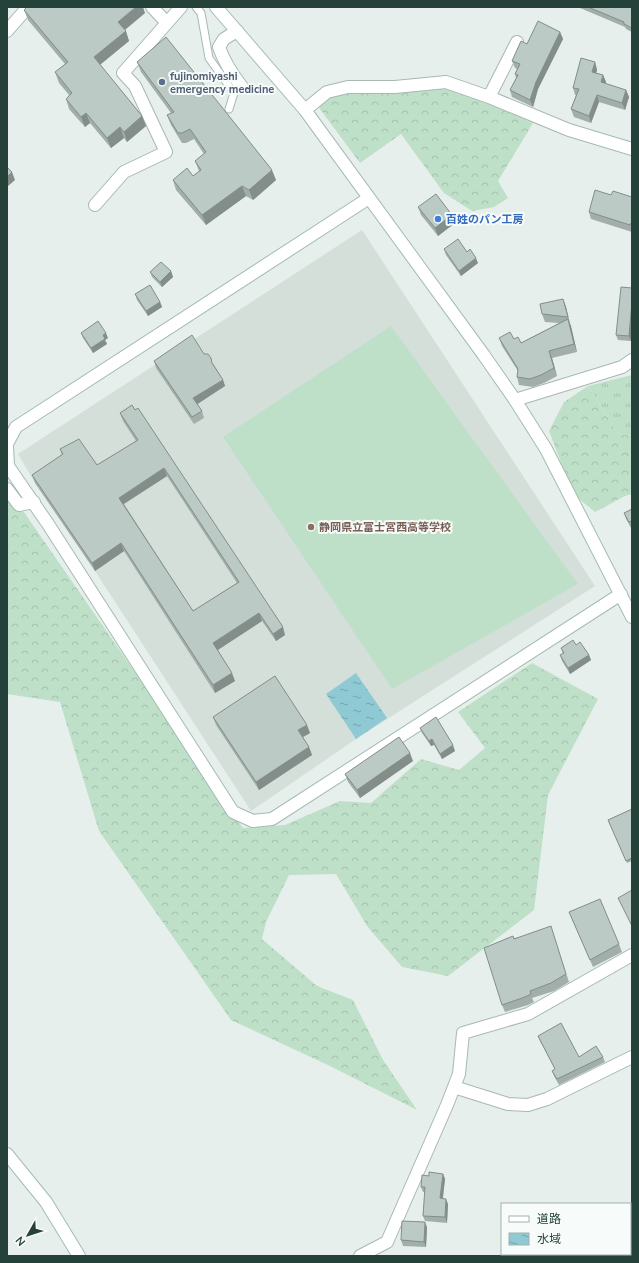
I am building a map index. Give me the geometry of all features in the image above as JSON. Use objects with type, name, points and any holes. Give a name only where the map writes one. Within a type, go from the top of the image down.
[{"type":"street","points":[[7,31],[28,7]]},
{"type":"street","points":[[152,7],[166,22]]},
{"type":"street","points":[[95,204],[124,172],[166,152],[135,86],[123,73],[166,22],[181,7]]},
{"type":"street","points":[[216,7],[305,110],[515,400],[546,449],[632,617]]},
{"type":"street","points":[[237,30],[224,39],[219,47],[229,69],[242,87]]},
{"type":"street","points":[[489,97],[517,42]]},
{"type":"street","points":[[305,110],[327,92],[348,87],[395,87],[446,82],[489,97],[568,130],[632,149]]},
{"type":"street","points":[[369,198],[16,427],[7,445],[8,466],[34,502],[233,812],[253,821],[272,819],[621,594]]},
{"type":"street","points":[[515,400],[622,367],[632,360]]},
{"type":"street","points":[[7,489],[19,505],[34,502]]},
{"type":"street","points":[[360,1256],[387,1242],[459,1074],[463,1033],[528,1014],[632,954]]},
{"type":"street","points":[[454,1087],[508,1104],[528,1105],[547,1099],[632,1057]]},
{"type":"street","points":[[7,1154],[46,1202],[80,1256]]},
{"type":"lane","points":[[196,7],[201,13],[209,58],[234,93],[229,109]]},
{"type":"shaded area","name":"静岡県立富士宮西高等学校","points":[[362,230],[595,586],[356,739],[251,811],[95,571],[35,483],[18,454]]},
{"type":"green space","points":[[445,86],[533,123],[498,181],[508,198],[494,207],[472,211],[444,193],[401,134],[360,163],[320,109],[319,104],[329,96],[361,91],[408,92]]},
{"type":"green space","points":[[391,326],[578,584],[392,689],[223,437]]},
{"type":"green space","points":[[632,375],[632,436],[618,434],[588,386]]},
{"type":"green space","points":[[588,386],[618,434],[632,436],[632,494],[625,496],[595,512],[573,494],[549,431],[564,402]]},
{"type":"green space","points":[[7,498],[19,505],[243,828],[285,825],[340,801],[371,803],[421,759],[459,770],[485,748],[458,712],[532,663],[598,699],[548,795],[534,910],[448,976],[402,967],[367,926],[336,874],[289,875],[266,922],[262,939],[317,986],[353,1000],[383,1060],[417,1110],[330,1066],[231,1020],[99,831],[60,702],[7,694]]},
{"type":"water","points":[[356,673],[387,718],[356,739],[326,694]]},
{"type":"building","points":[[27,7],[136,7],[118,22],[126,31],[94,57],[142,116],[124,132],[120,127],[107,138],[86,113],[81,117],[66,99],[72,93],[55,72],[68,62],[24,10]]},
{"type":"building","points":[[588,7],[632,7],[632,28],[624,24],[624,22]]},
{"type":"building","points":[[538,21],[560,32],[536,82],[530,100],[510,90],[518,75],[515,74],[520,64],[512,61],[521,41],[527,44]]},
{"type":"building","points":[[166,37],[272,170],[249,190],[242,186],[202,215],[173,180],[187,168],[193,176],[201,170],[195,161],[206,152],[190,129],[182,133],[178,133],[167,115],[174,112],[137,62]]},
{"type":"building","points":[[581,58],[595,62],[592,72],[603,75],[601,82],[626,90],[622,103],[597,95],[589,116],[571,109],[579,89],[573,88]]},
{"type":"building","points":[[7,167],[12,172],[7,177]]},
{"type":"building","points":[[595,190],[611,195],[613,191],[632,197],[632,224],[631,223],[630,225],[589,212]]},
{"type":"building","name":"百姓のパン工房","points":[[436,194],[452,215],[435,228],[418,207]]},
{"type":"building","points":[[458,239],[467,252],[470,249],[476,258],[459,271],[444,249]]},
{"type":"building","points":[[161,262],[171,271],[160,282],[150,272]]},
{"type":"building","points":[[150,285],[160,302],[146,311],[135,294]]},
{"type":"building","points":[[621,287],[632,288],[629,336],[616,335]]},
{"type":"building","points":[[563,299],[568,317],[542,314],[540,304]]},
{"type":"building","points":[[568,319],[574,344],[549,351],[554,368],[530,379],[517,377],[518,369],[499,338],[510,332],[514,339],[518,337],[521,343]]},
{"type":"building","points":[[98,321],[106,333],[103,335],[105,339],[91,348],[81,333]]},
{"type":"building","points":[[192,335],[204,354],[208,354],[211,358],[212,363],[223,380],[193,398],[202,411],[192,417],[154,361]]},
{"type":"building","points":[[132,405],[135,410],[138,408],[283,627],[273,634],[259,613],[213,643],[232,673],[213,685],[121,543],[92,563],[32,475],[63,454],[60,449],[79,439],[97,465],[138,440],[120,413]],"holes":[[[164,468],[239,582],[193,611],[119,498]]]},
{"type":"building","points":[[632,509],[632,521],[629,522],[624,513]]},
{"type":"building","points":[[573,640],[576,645],[580,642],[589,655],[568,668],[560,655],[564,653],[561,648]]},
{"type":"building","points":[[275,676],[307,725],[298,730],[309,747],[256,782],[213,717]]},
{"type":"building","points":[[436,717],[453,745],[440,754],[432,739],[429,741],[420,728]]},
{"type":"building","points":[[399,737],[410,753],[357,790],[345,774]]},
{"type":"building","points":[[632,809],[632,858],[626,861],[608,820]]},
{"type":"building","points":[[632,890],[632,926],[618,898]]},
{"type":"building","points":[[600,899],[619,944],[590,960],[569,912]]},
{"type":"building","points":[[551,926],[566,974],[551,983],[530,991],[531,994],[525,997],[502,1005],[484,948],[513,936],[514,939]]},
{"type":"building","points":[[561,1023],[579,1057],[596,1046],[603,1057],[557,1079],[552,1071],[555,1069],[538,1036]]},
{"type":"building","points":[[429,1172],[443,1174],[440,1198],[446,1199],[445,1217],[423,1216],[425,1187],[421,1187],[422,1175],[429,1176]]},
{"type":"building","points":[[402,1221],[425,1222],[424,1242],[401,1240]]},
{"type":"place","name":"fujinomiyashi emergency medicine","points":[[162,82]]},
{"type":"place","name":"百姓のパン工房","points":[[438,219]]},
{"type":"place","name":"静岡県立富士宮西高等学校","points":[[311,527]]}]
